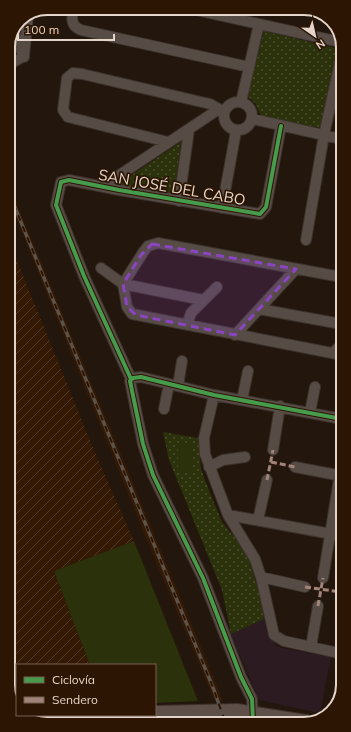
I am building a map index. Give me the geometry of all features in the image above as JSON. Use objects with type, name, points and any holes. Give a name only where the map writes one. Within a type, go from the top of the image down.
[{"type":"main road","points":[[156,712],[238,717]]},
{"type":"street","points":[[72,15],[72,22],[76,28],[81,30],[249,67]]},
{"type":"street","points":[[218,15],[335,41]]},
{"type":"street","points":[[24,57],[27,22]]},
{"type":"street","points":[[241,102],[259,24]]},
{"type":"street","points":[[16,38],[24,57]]},
{"type":"street","points":[[15,62],[24,57]]},
{"type":"street","points":[[103,186],[168,142],[222,111],[231,104],[241,102],[248,105],[252,112],[253,119],[250,126],[243,130],[236,131],[226,124],[222,111],[210,104],[77,73],[71,74],[66,80],[63,110],[70,118],[168,142]]},
{"type":"street","points":[[306,240],[324,135],[336,80]]},
{"type":"street","points":[[253,119],[336,138]]},
{"type":"street","name":"SAN JOSÉ DEL CABO","points":[[130,383],[84,276],[56,205],[61,182],[69,180],[258,215],[262,213],[266,207],[281,126]]},
{"type":"street","points":[[179,201],[189,130]]},
{"type":"street","points":[[222,208],[236,131]]},
{"type":"street","points":[[336,276],[158,243],[148,246],[123,284],[127,307],[132,314],[336,354]]},
{"type":"street","points":[[101,268],[123,284],[203,300]]},
{"type":"street","points":[[235,335],[296,269]]},
{"type":"street","points":[[187,325],[191,313],[217,287]]},
{"type":"street","points":[[259,309],[336,323]]},
{"type":"street","points":[[164,409],[182,361]]},
{"type":"street","points":[[242,400],[248,370]]},
{"type":"street","points":[[238,717],[252,699],[241,677],[203,578],[153,476],[143,444],[130,383],[136,377],[141,377],[214,395],[280,406],[336,418]]},
{"type":"street","points":[[310,412],[315,387]]},
{"type":"street","points":[[214,395],[204,438],[205,454],[228,515],[254,559],[261,577],[275,637],[336,652]]},
{"type":"street","points":[[273,450],[280,406]]},
{"type":"street","points":[[209,467],[223,460],[245,458]]},
{"type":"street","points":[[296,467],[336,475]]},
{"type":"street","points":[[258,520],[266,480]]},
{"type":"street","points":[[323,578],[336,502]]},
{"type":"street","points":[[228,515],[336,534]]},
{"type":"street","points":[[261,577],[304,587]]},
{"type":"street","points":[[311,647],[318,606]]},
{"type":"highlighted area","points":[[152,244],[296,269],[235,335],[136,315],[127,307],[123,284],[141,255]]},
{"type":"shaded area","points":[[15,199],[223,701],[214,700],[143,531],[15,216]]},
{"type":"shaded area","points":[[15,256],[96,455],[134,541],[54,571],[90,664],[16,664],[16,691]]},
{"type":"shaded area","points":[[264,619],[267,634],[278,647],[331,657],[320,713],[259,700],[231,634]]},
{"type":"green space","points":[[264,31],[336,48],[336,67],[322,128],[262,118],[255,103],[247,96]]},
{"type":"green space","points":[[181,142],[174,196],[123,188],[118,184]]},
{"type":"green space","points":[[163,432],[198,438],[201,469],[222,522],[236,539],[249,559],[259,593],[264,619],[231,634],[222,590],[169,460]]},
{"type":"green space","points":[[178,443],[193,443],[193,471],[178,471]]},
{"type":"green space","points":[[134,541],[198,701],[156,703],[156,664],[90,664],[54,571]]},
{"type":"railway","points":[[15,208],[214,690],[223,717]]},
{"type":"marked path","points":[[267,480],[273,450]]},
{"type":"marked path","points":[[271,462],[295,467]]},
{"type":"marked path","points":[[318,606],[323,578]]},
{"type":"marked path","points":[[305,587],[336,591]]},
{"type":"cycle path","points":[[131,379],[84,276],[56,205],[61,182],[69,180],[260,214],[266,207],[281,126]]},
{"type":"cycle path","points":[[253,717],[252,699],[241,677],[203,578],[153,475],[143,444],[130,381],[133,378],[141,377],[214,395],[336,418]]}]
